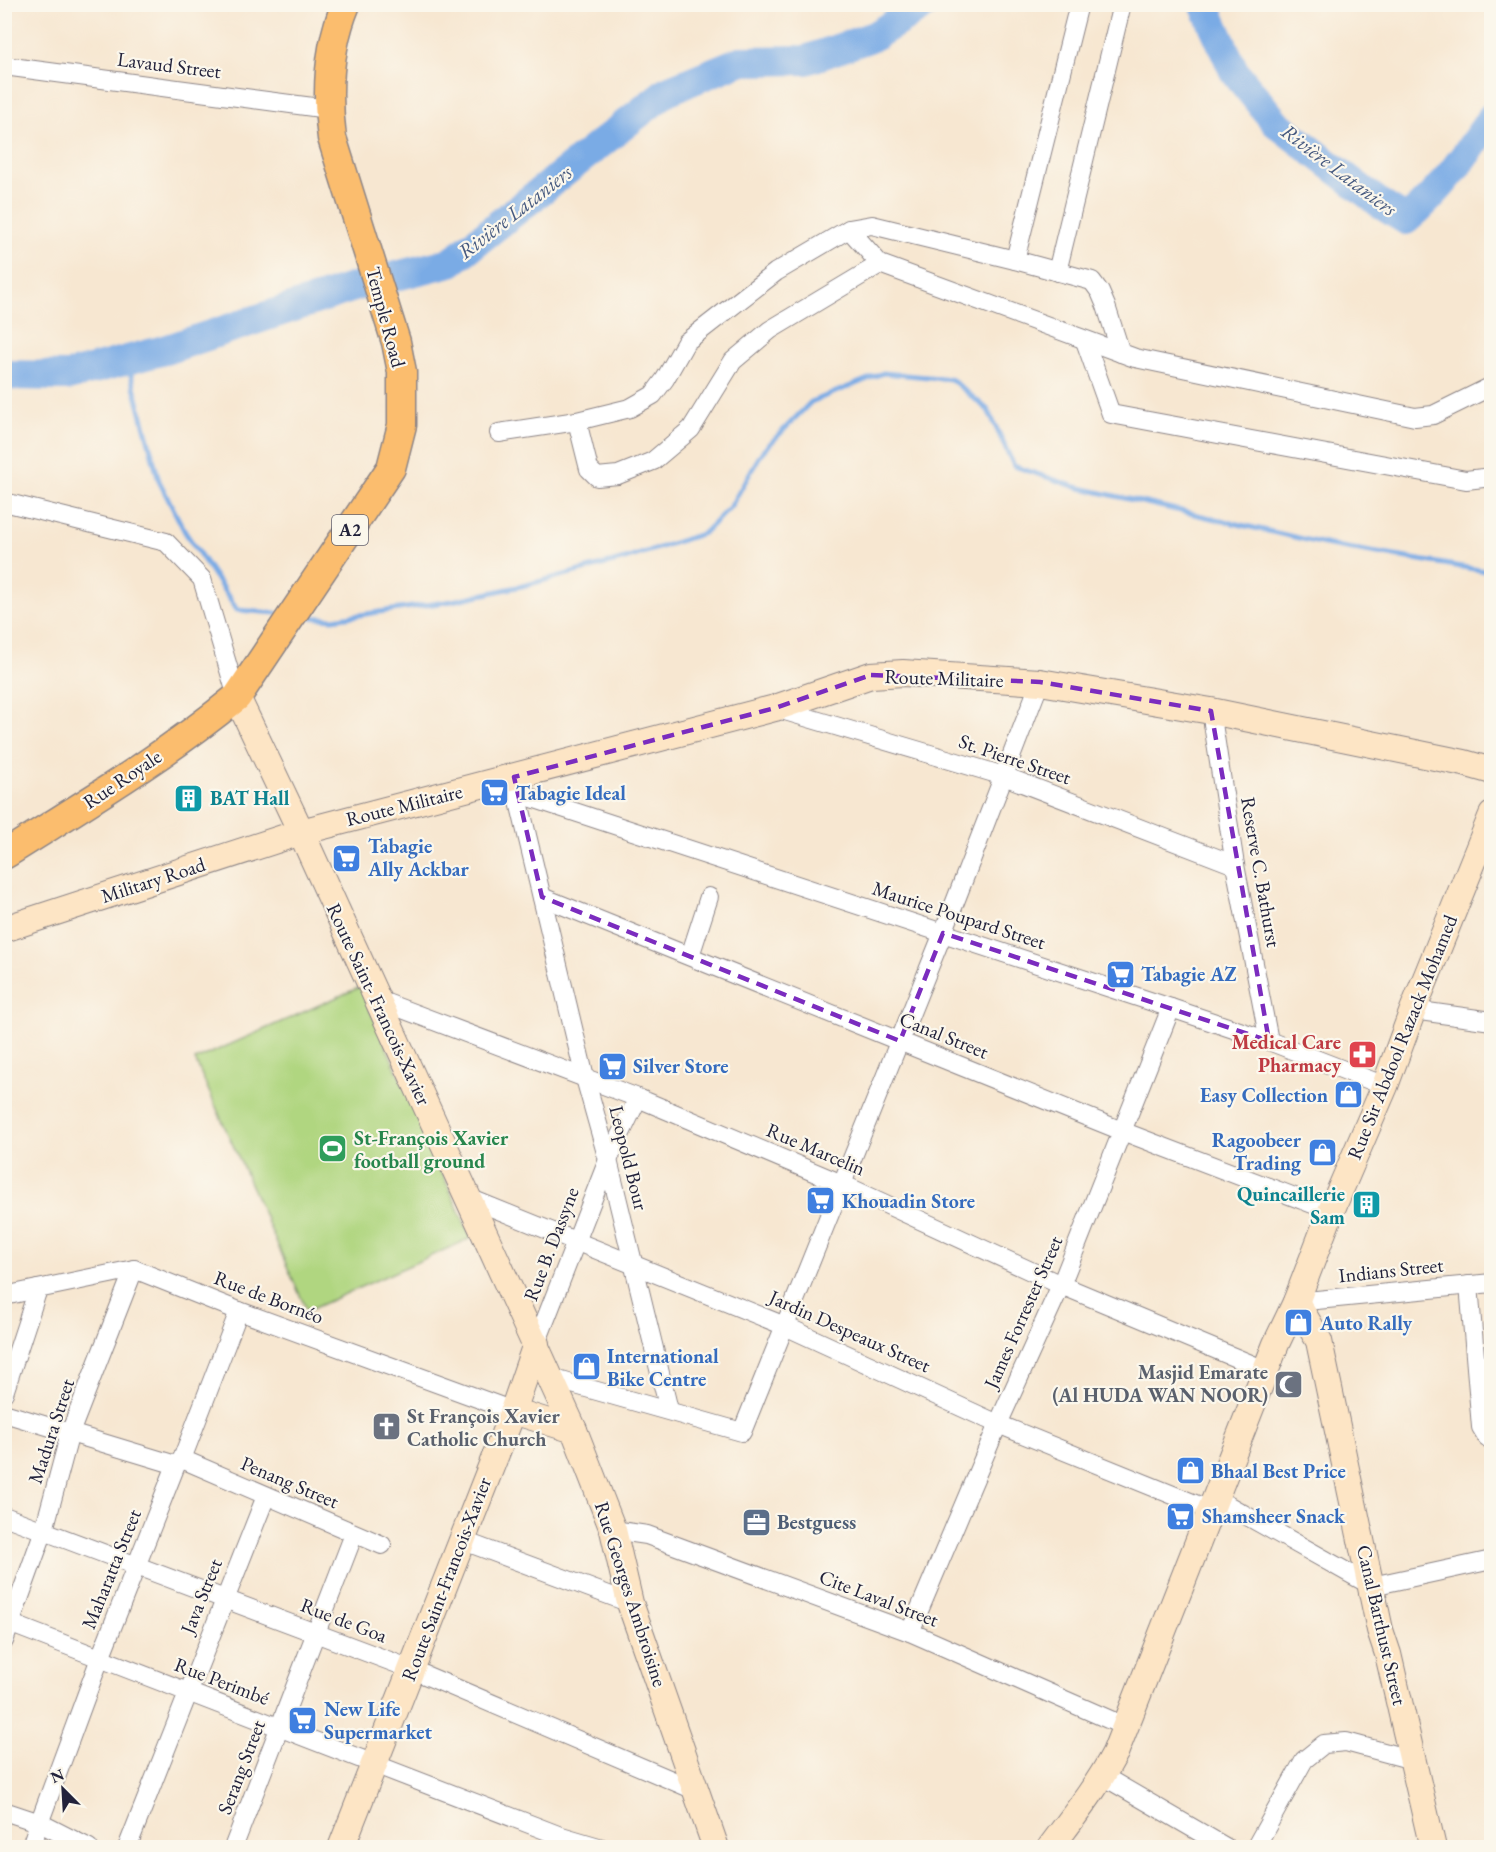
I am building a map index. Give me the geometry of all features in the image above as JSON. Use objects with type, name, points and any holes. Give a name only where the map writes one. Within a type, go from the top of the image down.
[{"type":"main road","name":"Temple Road","points":[[237,697],[391,468],[402,425],[402,372],[396,342],[332,138],[328,109],[330,67],[341,16],[346,4]]},
{"type":"main road","name":"Route Militaire","points":[[301,832],[515,785],[775,708],[871,675],[903,673],[1040,682],[1210,711],[1464,763],[1491,771]]},
{"type":"main road","name":"Route Saint- Francois-Xavier","points":[[237,697],[536,1344]]},
{"type":"main road","name":"Rue Royale","points":[[4,855],[120,782],[209,720],[237,697]]},
{"type":"main road","name":"Rue Sir Abdool Razack Mohamed","points":[[1050,1848],[1102,1776],[1115,1753],[1265,1370],[1296,1302],[1331,1211],[1385,1086],[1491,815]]},
{"type":"main road","name":"Military Road","points":[[4,929],[301,832]]},
{"type":"main road","name":"Canal Barthust Street","points":[[1296,1302],[1319,1341],[1380,1630],[1388,1654],[1433,1848]]},
{"type":"main road","name":"Rue Georges Ambroisine","points":[[536,1344],[574,1430],[613,1530],[630,1604],[716,1848]]},
{"type":"main road","name":"Route Saint-Francois-Xavier","points":[[341,1848],[513,1411],[536,1344]]},
{"type":"main road","points":[[513,1411],[574,1430]]},
{"type":"street","points":[[1015,260],[1079,4]]},
{"type":"street","points":[[1057,272],[1122,4]]},
{"type":"street","name":"Lavaud Street","points":[[4,66],[328,109]]},
{"type":"street","points":[[499,433],[577,421],[630,408],[653,395],[686,342],[776,272],[849,228],[872,225],[1092,281],[1106,306],[1121,353]]},
{"type":"street","points":[[849,228],[880,264],[1135,358],[1415,417],[1441,412],[1491,386]]},
{"type":"street","points":[[577,421],[589,469],[597,477],[618,475],[654,460],[691,429],[733,361],[770,330],[880,264]]},
{"type":"street","points":[[1085,341],[1111,414],[1466,480],[1491,477]]},
{"type":"street","points":[[4,502],[166,542],[202,579],[237,697]]},
{"type":"street","points":[[550,1378],[742,1432],[943,933],[1040,682]]},
{"type":"street","name":"St. Pierre Street","points":[[775,708],[1004,776],[1235,865]]},
{"type":"street","name":"Reserve C. Bathurst","points":[[1210,711],[1235,865],[1269,1041]]},
{"type":"street","name":"Leopold Bour","points":[[515,785],[585,1078],[608,1160],[669,1410]]},
{"type":"street","name":"Maurice Poupard Street","points":[[515,785],[943,933],[1269,1041],[1385,1086]]},
{"type":"street","name":"Canal Street","points":[[542,897],[1122,1131],[1331,1211]]},
{"type":"street","points":[[690,956],[709,897]]},
{"type":"street","name":"Rue Marcelin","points":[[375,999],[638,1098],[842,1184],[1061,1285],[1265,1370]]},
{"type":"street","name":"James Forrester Street","points":[[910,1632],[998,1424],[1061,1285],[1171,1008]]},
{"type":"street","points":[[1413,1010],[1491,1022]]},
{"type":"street","name":"Rue B. Dassyne","points":[[536,1344],[608,1160],[638,1098]]},
{"type":"street","name":"Jardin Despeaux Street","points":[[469,1198],[632,1262],[785,1326],[998,1424],[1212,1504],[1372,1586]]},
{"type":"street","points":[[4,1296],[134,1269]]},
{"type":"street","name":"Rue de Bornéo","points":[[134,1269],[239,1311],[513,1411]]},
{"type":"street","name":"Madura Street","points":[[4,1641],[8,1622],[44,1530],[70,1433],[134,1269]]},
{"type":"street","name":"Indians Street","points":[[1296,1302],[1491,1283]]},
{"type":"street","points":[[1469,1285],[1481,1427],[1491,1441]]},
{"type":"street","points":[[4,1393],[38,1289]]},
{"type":"street","name":"Maharatta Street","points":[[30,1848],[136,1565],[239,1311]]},
{"type":"street","name":"Penang Street","points":[[4,1413],[179,1462],[382,1545]]},
{"type":"street","name":"Java Street","points":[[127,1848],[266,1496]]},
{"type":"street","name":"Rue de Goa","points":[[4,1516],[411,1669],[697,1791]]},
{"type":"street","name":"Cite Laval Street","points":[[613,1530],[647,1535],[910,1632],[1124,1726]]},
{"type":"street","name":"Serang Street","points":[[233,1848],[354,1534]]},
{"type":"street","points":[[461,1540],[630,1604]]},
{"type":"street","points":[[1372,1586],[1491,1560]]},
{"type":"street","name":"Rue Perimbé","points":[[8,1622],[374,1764],[556,1841],[602,1848]]},
{"type":"street","points":[[1255,1848],[1304,1760],[1324,1744],[1346,1742],[1413,1760]]},
{"type":"street","points":[[1102,1776],[1227,1848]]},
{"type":"street","points":[[4,1811],[40,1823],[89,1848]]},
{"type":"highlighted area","points":[[871,675],[1040,682],[1211,711],[1269,1041],[943,933],[900,1041],[542,897],[514,777],[775,708]]},
{"type":"green space","name":"St-François Xavier football ground","points":[[360,987],[471,1238],[307,1311],[195,1060]]},
{"type":"waterway","name":"Rivière Lataniers","points":[[4,375],[68,376],[168,349],[357,286],[451,262],[667,91],[740,61],[806,60],[874,36],[926,4]]},
{"type":"waterway","name":"Rivière Lataniers","points":[[1204,4],[1234,71],[1276,123],[1382,205],[1406,220],[1442,184],[1492,117]]},
{"type":"waterway","points":[[127,360],[159,481],[185,532],[237,610],[276,613]]},
{"type":"waterway","points":[[308,617],[333,619],[452,601],[526,585],[625,559],[704,533],[731,506],[762,452],[811,402],[883,373],[951,379],[988,410],[1014,466],[1076,487],[1329,545],[1492,572]]},
{"type":"place","name":"Tabagie Ideal","points":[[495,793]]},
{"type":"place","name":"BAT Hall","points":[[189,798]]},
{"type":"place","name":"Tabagie Ally Ackbar","points":[[347,858]]},
{"type":"place","name":"Tabagie AZ","points":[[1120,974]]},
{"type":"place","name":"Medical Care Pharmacy","points":[[1362,1054]]},
{"type":"place","name":"Silver Store","points":[[612,1066]]},
{"type":"place","name":"Easy Collection","points":[[1349,1095]]},
{"type":"place","name":"St-François Xavier football ground","points":[[333,1149]]},
{"type":"place","name":"Ragoobeer Trading","points":[[1322,1152]]},
{"type":"place","name":"Khouadin Store","points":[[821,1201]]},
{"type":"place","name":"Quincaillerie Sam","points":[[1366,1205]]},
{"type":"place","name":"Auto Rally","points":[[1299,1323]]},
{"type":"place","name":"International Bike Centre","points":[[586,1367]]},
{"type":"place","name":"Masjid Emarate (Al HUDA WAN NOOR)","points":[[1289,1384]]},
{"type":"place","name":"St François Xavier Catholic Church","points":[[386,1427]]},
{"type":"place","name":"Bhaal Best Price","points":[[1190,1471]]},
{"type":"place","name":"Shamsheer Snack","points":[[1181,1516]]},
{"type":"place","name":"Bestguess","points":[[756,1522]]},
{"type":"place","name":"New Life Supermarket","points":[[303,1721]]}]
